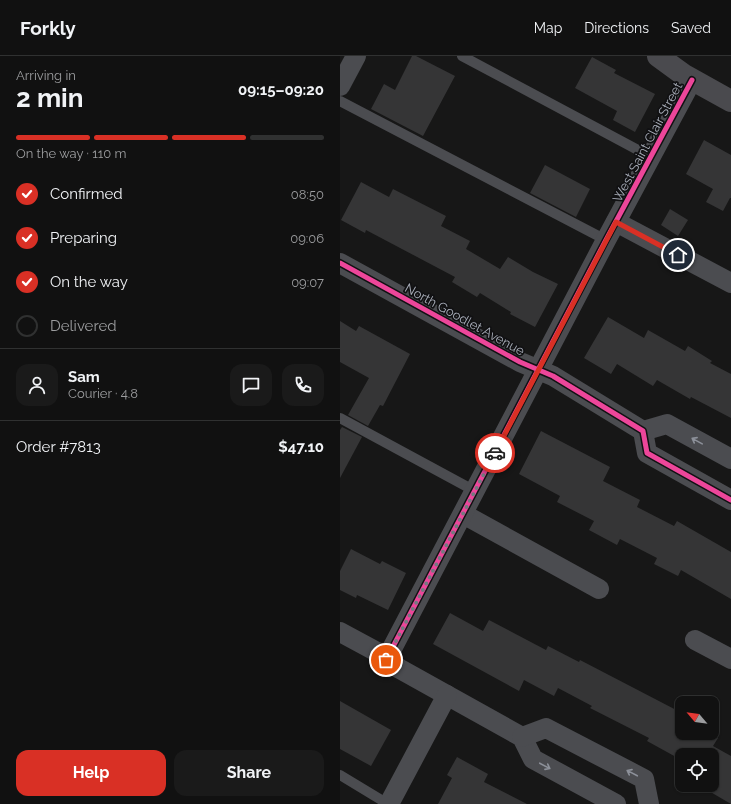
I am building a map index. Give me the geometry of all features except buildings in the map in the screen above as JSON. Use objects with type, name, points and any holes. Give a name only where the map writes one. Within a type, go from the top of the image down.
[{"type":"main road","points":[[658,56],[692,80],[731,101]]},
{"type":"street","points":[[340,86],[356,56]]},
{"type":"street","name":"West Saint Clair Street","points":[[386,660],[606,240],[692,80]]},
{"type":"street","points":[[616,222],[731,283]]},
{"type":"street","name":"North Goodlet Avenue","points":[[340,263],[520,362],[553,376],[643,430]]},
{"type":"street","points":[[731,459],[667,424],[643,430],[647,453],[731,500]]},
{"type":"street","points":[[463,514],[599,589]]},
{"type":"street","points":[[340,632],[379,653],[386,660],[522,737],[533,759],[616,804]]},
{"type":"street","points":[[695,640],[731,659]]},
{"type":"street","points":[[389,804],[447,695]]},
{"type":"street","points":[[522,737],[546,728],[644,779],[649,804]]},
{"type":"lane","points":[[462,56],[650,157]]},
{"type":"lane","points":[[340,101],[606,240]]},
{"type":"lane","points":[[340,418],[474,491]]},
{"type":"lane","points":[[340,775],[389,804]]},
{"type":"cycle path","points":[[386,660],[606,240],[692,80]]},
{"type":"cycle path","points":[[340,263],[520,362],[553,376],[643,431],[647,453],[731,500]]},
{"type":"way so far","points":[[386,660],[495,453]]},
{"type":"route","points":[[495,453],[616,222],[678,255]]}]
